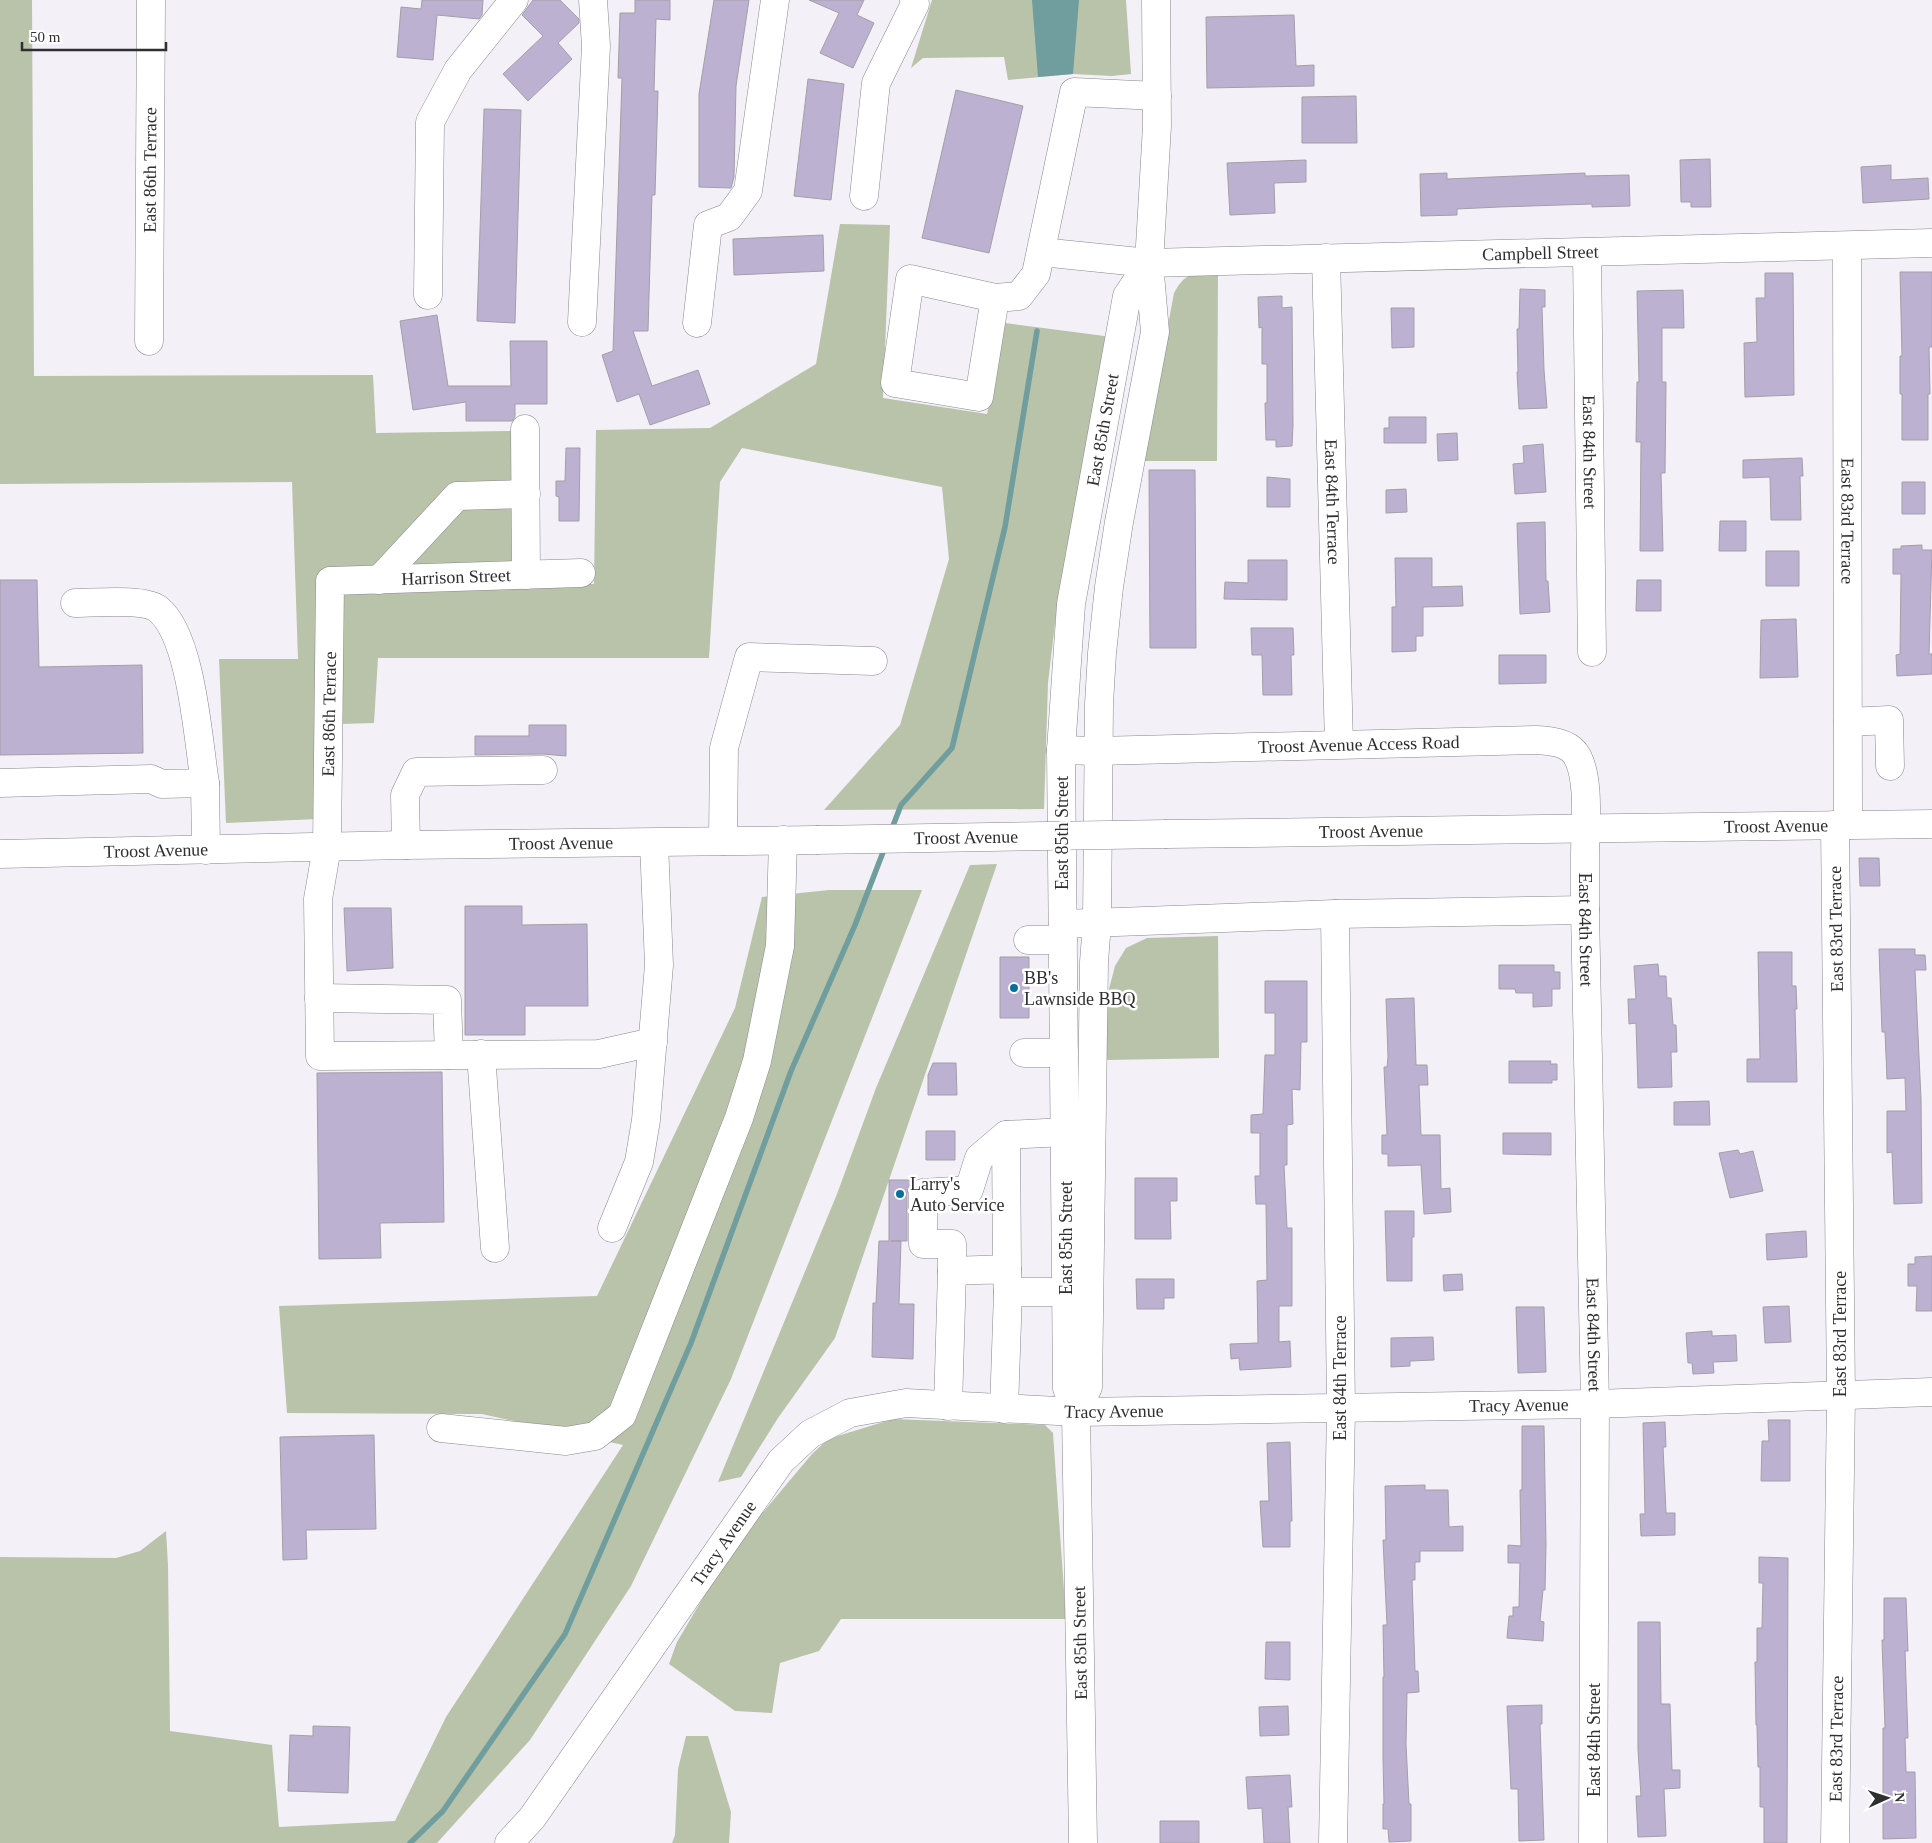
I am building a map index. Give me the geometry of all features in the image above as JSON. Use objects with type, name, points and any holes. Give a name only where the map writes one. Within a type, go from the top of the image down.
[{"type":"street","name":"East 86th Terrace","points":[[149,341],[151,0]]},
{"type":"street","points":[[428,295],[430,122],[458,70],[514,0]]},
{"type":"street","points":[[582,322],[596,46],[593,0]]},
{"type":"street","points":[[697,323],[708,225],[728,217],[748,191],[775,0]]},
{"type":"street","points":[[864,196],[876,83],[915,4],[914,0]]},
{"type":"street","name":"East 85th Street","points":[[1076,1412],[1088,1387],[1094,962],[1097,923],[1098,704],[1109,587],[1119,522],[1155,332],[1149,263],[1158,126],[1156,0]]},
{"type":"street","points":[[995,298],[979,397],[895,383],[910,279],[995,298],[1018,296],[1036,274],[1074,92],[1157,96]]},
{"type":"street","name":"Campbell Street","points":[[1041,252],[1149,263],[1847,247],[1932,243]]},
{"type":"street","name":"East 83rd Terrace","points":[[1835,1843],[1841,1396],[1841,825],[1848,722],[1847,247]]},
{"type":"street","name":"East 84th Street","points":[[1587,253],[1592,652]]},
{"type":"street","name":"East 84th Terrace","points":[[1326,258],[1339,744]]},
{"type":"street","name":"East 85th Street","points":[[1083,1843],[1076,1412],[1067,1388],[1062,750],[1071,604],[1127,296],[1149,263]]},
{"type":"street","points":[[525,429],[526,575]]},
{"type":"street","points":[[379,580],[457,496],[526,494]]},
{"type":"street","name":"Harrison Street","points":[[330,581],[581,573]]},
{"type":"street","name":"East 86th Terrace","points":[[330,581],[327,848],[318,899],[320,1056],[449,1054]]},
{"type":"street","points":[[75,603],[139,602],[157,608],[172,625],[181,647],[190,680],[205,783],[206,850]]},
{"type":"street","points":[[723,841],[724,748],[749,657],[873,661]]},
{"type":"street","points":[[1848,722],[1889,720],[1890,766]]},
{"type":"street","name":"Troost Avenue Access Road","points":[[1062,750],[1098,751],[1536,740],[1560,743],[1574,752],[1582,766],[1585,781],[1586,828]]},
{"type":"street","points":[[406,845],[405,795],[416,772],[543,770]]},
{"type":"street","points":[[0,783],[151,779],[162,784],[205,783]]},
{"type":"street","name":"Troost Avenue","points":[[0,854],[406,845],[1932,824]]},
{"type":"street","name":"East 84th Street","points":[[1586,828],[1585,910],[1595,1404],[1593,1843]]},
{"type":"street","points":[[442,1428],[566,1441],[595,1436],[622,1415],[740,1118],[757,1061],[780,946],[783,840]]},
{"type":"street","points":[[612,1228],[640,1162],[646,1120],[659,965],[654,842]]},
{"type":"street","points":[[1028,940],[1097,923],[1335,914],[1585,910]]},
{"type":"street","name":"East 84th Terrace","points":[[1333,1843],[1341,1409],[1335,914]]},
{"type":"street","points":[[319,998],[447,1000],[449,1054],[599,1054],[653,1042]]},
{"type":"street","points":[[1024,1053],[1064,1053]]},
{"type":"street","points":[[481,1054],[495,1248]]},
{"type":"street","points":[[948,1406],[952,1244],[923,1244],[923,1193],[969,1190],[979,1158],[1006,1136],[1065,1132]]},
{"type":"street","points":[[1004,1409],[1007,1281],[1006,1136]]},
{"type":"street","points":[[952,1271],[1066,1292]]},
{"type":"street","name":"Tracy Avenue","points":[[509,1843],[532,1818],[781,1462],[810,1434],[850,1413],[906,1403],[1076,1412],[1595,1404],[1932,1392]]},
{"type":"green space","points":[[0,0],[32,0],[34,376],[373,375],[376,433],[514,431],[519,583],[594,584],[596,430],[710,428],[816,364],[840,224],[890,225],[883,398],[987,414],[1005,323],[1112,337],[1059,590],[1048,683],[1044,809],[824,810],[900,725],[949,559],[942,487],[742,448],[720,482],[709,658],[378,658],[374,723],[341,724],[318,819],[226,823],[219,659],[298,659],[292,482],[0,484]]},
{"type":"green space","points":[[932,0],[1126,0],[1131,74],[1112,76],[1073,74],[1008,80],[1004,57],[923,58],[911,68]]},
{"type":"green space","points":[[1218,272],[1217,461],[1143,461],[1174,293],[1187,277],[1197,273]]},
{"type":"green space","points":[[997,864],[835,1338],[778,1418],[741,1477],[718,1482],[837,1194],[876,1088],[970,865]]},
{"type":"green space","points":[[829,890],[922,890],[731,1379],[631,1586],[530,1740],[437,1843],[0,1843],[0,1557],[116,1558],[140,1551],[166,1531],[170,1731],[272,1745],[279,1827],[395,1821],[446,1717],[623,1445],[482,1414],[287,1413],[279,1306],[597,1296],[735,1008],[762,897]]},
{"type":"green space","points":[[1218,936],[1219,1058],[1105,1060],[1109,989],[1115,966],[1126,948],[1147,938]]},
{"type":"green space","points":[[893,1419],[1045,1425],[1053,1433],[1066,1619],[841,1619],[819,1651],[780,1663],[772,1713],[735,1711],[669,1664],[677,1642],[710,1586],[759,1517],[812,1454],[828,1439]]},
{"type":"green space","points":[[686,1736],[708,1736],[731,1812],[729,1843],[672,1843],[675,1835],[678,1769]]},
{"type":"water","points":[[1032,0],[1079,0],[1073,74],[1038,77]]},
{"type":"building","points":[[422,0],[483,0],[482,15],[479,19],[437,15],[433,60],[397,57],[401,7],[421,9]]},
{"type":"building","points":[[533,0],[560,0],[579,19],[579,23],[558,43],[572,59],[528,101],[503,74],[543,36],[522,15]]},
{"type":"building","points":[[635,0],[670,0],[670,20],[656,19],[654,91],[658,91],[655,195],[652,195],[648,331],[633,331],[652,386],[698,370],[710,404],[650,425],[639,394],[617,402],[602,355],[613,351],[622,78],[618,78],[620,13],[635,13]]},
{"type":"building","points":[[714,0],[749,0],[736,86],[734,177],[731,188],[699,187],[699,94]]},
{"type":"building","points":[[809,0],[864,0],[857,15],[874,23],[853,68],[820,53],[839,13]]},
{"type":"building","points":[[1294,15],[1296,66],[1314,65],[1314,86],[1207,88],[1206,17]]},
{"type":"building","points":[[808,79],[844,84],[831,200],[794,196]]},
{"type":"building","points":[[956,90],[1023,106],[989,253],[922,238]]},
{"type":"building","points":[[1356,96],[1357,143],[1302,143],[1302,97]]},
{"type":"building","points":[[484,109],[521,110],[515,323],[477,321]]},
{"type":"building","points":[[1710,159],[1711,207],[1691,207],[1691,202],[1681,202],[1680,160]]},
{"type":"building","points":[[1306,160],[1306,182],[1274,183],[1275,213],[1230,215],[1227,163]]},
{"type":"building","points":[[1891,165],[1891,180],[1928,178],[1929,199],[1863,203],[1861,167]]},
{"type":"building","points":[[1447,173],[1447,179],[1585,173],[1585,176],[1629,175],[1630,206],[1592,207],[1592,204],[1457,209],[1457,215],[1421,216],[1420,174]]},
{"type":"building","points":[[823,235],[824,271],[734,275],[733,239]]},
{"type":"building","points":[[1900,272],[1932,272],[1932,347],[1929,347],[1930,394],[1928,394],[1928,440],[1902,440]]},
{"type":"building","points":[[1765,273],[1793,273],[1794,395],[1745,397],[1744,343],[1757,342],[1756,298],[1765,298]]},
{"type":"building","points":[[1520,289],[1545,290],[1545,307],[1542,307],[1547,408],[1519,409],[1517,329],[1519,329]]},
{"type":"building","points":[[1683,290],[1684,328],[1662,328],[1662,382],[1666,382],[1665,473],[1661,473],[1663,551],[1640,551],[1641,442],[1636,442],[1637,382],[1639,382],[1637,291]]},
{"type":"building","points":[[1282,296],[1282,308],[1292,307],[1293,425],[1292,446],[1276,447],[1276,440],[1266,440],[1267,364],[1262,364],[1262,327],[1259,328],[1258,297]]},
{"type":"building","points":[[1391,308],[1414,308],[1414,347],[1392,348]]},
{"type":"building","points":[[437,315],[448,386],[511,386],[510,341],[547,341],[547,404],[515,404],[515,417],[512,421],[466,421],[466,402],[413,410],[400,321]]},
{"type":"building","points":[[1389,417],[1426,417],[1426,443],[1384,443],[1384,428],[1389,428]]},
{"type":"building","points":[[1457,433],[1458,460],[1438,461],[1437,434]]},
{"type":"building","points":[[1543,444],[1546,492],[1515,494],[1513,464],[1524,463],[1523,446]]},
{"type":"building","points":[[566,448],[580,448],[579,521],[559,521],[559,497],[556,496],[556,481],[565,481]]},
{"type":"building","points":[[1802,458],[1803,476],[1800,476],[1801,520],[1771,520],[1770,477],[1743,478],[1743,460]]},
{"type":"building","points":[[1149,470],[1195,470],[1196,648],[1150,648]]},
{"type":"building","points":[[1267,477],[1290,479],[1290,507],[1267,507]]},
{"type":"building","points":[[1902,482],[1925,482],[1925,514],[1902,514]]},
{"type":"building","points":[[1406,489],[1407,512],[1386,513],[1386,490]]},
{"type":"building","points":[[1720,521],[1746,521],[1746,551],[1719,551]]},
{"type":"building","points":[[1545,522],[1546,581],[1548,581],[1550,612],[1520,614],[1517,523]]},
{"type":"building","points":[[1922,545],[1922,550],[1932,550],[1929,654],[1932,654],[1932,674],[1897,676],[1896,655],[1900,654],[1901,574],[1893,574],[1893,549],[1901,549],[1901,546]]},
{"type":"building","points":[[1766,551],[1799,551],[1799,586],[1766,586]]},
{"type":"building","points":[[1395,558],[1432,558],[1432,587],[1462,586],[1463,606],[1423,607],[1423,636],[1416,636],[1416,651],[1392,652],[1392,607],[1396,607]]},
{"type":"building","points":[[1248,560],[1287,560],[1287,600],[1224,599],[1225,582],[1248,583]]},
{"type":"building","points":[[0,580],[37,580],[39,667],[142,665],[143,753],[0,755]]},
{"type":"building","points":[[1637,580],[1661,580],[1661,611],[1636,611]]},
{"type":"building","points":[[1796,619],[1798,677],[1760,678],[1761,620]]},
{"type":"building","points":[[1251,628],[1293,628],[1294,655],[1291,655],[1292,695],[1263,695],[1262,655],[1252,655]]},
{"type":"building","points":[[1499,655],[1546,655],[1546,683],[1499,684]]},
{"type":"building","points":[[529,725],[566,725],[566,756],[543,754],[475,755],[475,736],[529,736]]},
{"type":"building","points":[[1859,858],[1879,858],[1880,886],[1860,886]]},
{"type":"building","points":[[465,906],[522,906],[522,925],[587,924],[588,1006],[525,1006],[525,1035],[465,1035]]},
{"type":"building","points":[[344,908],[391,908],[393,968],[347,971]]},
{"type":"building","points":[[1879,949],[1915,949],[1915,955],[1925,955],[1926,970],[1915,970],[1921,1099],[1922,1203],[1894,1204],[1892,1152],[1887,1153],[1887,1111],[1906,1111],[1905,1078],[1887,1079],[1885,1032],[1882,1032]]},
{"type":"building","points":[[1758,952],[1792,952],[1792,986],[1796,986],[1797,1009],[1795,1009],[1797,1082],[1747,1082],[1747,1059],[1760,1059]]},
{"type":"building","name":"BB's Lawnside BBQ","points":[[1000,957],[1029,957],[1029,1018],[1000,1018]]},
{"type":"building","points":[[1658,964],[1659,976],[1666,976],[1667,998],[1671,998],[1673,1025],[1676,1025],[1677,1052],[1671,1052],[1672,1087],[1638,1088],[1636,1023],[1629,1024],[1628,999],[1636,999],[1634,966]]},
{"type":"building","points":[[1499,965],[1554,965],[1554,972],[1560,972],[1560,989],[1552,989],[1552,1006],[1533,1007],[1533,993],[1516,993],[1515,989],[1499,989]]},
{"type":"building","points":[[1265,981],[1307,981],[1307,1042],[1301,1042],[1300,1090],[1292,1089],[1293,1124],[1287,1125],[1287,1165],[1284,1165],[1287,1228],[1292,1228],[1292,1306],[1279,1306],[1279,1342],[1290,1341],[1291,1367],[1240,1370],[1239,1358],[1231,1359],[1230,1344],[1258,1343],[1257,1281],[1267,1280],[1266,1204],[1256,1204],[1255,1176],[1260,1176],[1260,1133],[1251,1133],[1251,1115],[1263,1114],[1265,1055],[1275,1055],[1275,1013],[1265,1013]]},
{"type":"building","points":[[1414,998],[1416,1065],[1427,1065],[1428,1085],[1419,1085],[1421,1135],[1440,1135],[1441,1189],[1450,1188],[1451,1212],[1424,1214],[1421,1165],[1388,1166],[1388,1154],[1382,1154],[1382,1135],[1387,1135],[1384,1067],[1387,1067],[1388,1057],[1386,999]]},
{"type":"building","points":[[1509,1061],[1551,1061],[1550,1064],[1557,1064],[1557,1080],[1552,1080],[1552,1083],[1509,1083]]},
{"type":"building","points":[[933,1063],[956,1063],[957,1095],[928,1095],[928,1075]]},
{"type":"building","points":[[442,1072],[444,1222],[380,1223],[381,1258],[319,1259],[317,1073]]},
{"type":"building","points":[[1709,1101],[1710,1125],[1674,1125],[1674,1102]]},
{"type":"building","points":[[926,1131],[955,1131],[955,1160],[926,1160]]},
{"type":"building","points":[[1503,1133],[1551,1133],[1551,1155],[1503,1154]]},
{"type":"building","points":[[1738,1150],[1740,1154],[1753,1151],[1763,1191],[1730,1198],[1719,1153]]},
{"type":"building","points":[[1135,1178],[1177,1178],[1177,1201],[1170,1201],[1171,1239],[1135,1239]]},
{"type":"building","points":[[889,1180],[914,1180],[909,1186],[907,1193],[907,1241],[901,1241],[899,1304],[914,1304],[913,1359],[872,1357],[873,1303],[876,1303],[879,1241],[889,1241]]},
{"type":"building","points":[[1385,1211],[1414,1211],[1412,1281],[1387,1281]]},
{"type":"building","points":[[1806,1231],[1807,1257],[1767,1260],[1766,1234]]},
{"type":"building","points":[[1932,1256],[1932,1311],[1916,1311],[1917,1286],[1908,1286],[1908,1264],[1915,1264],[1915,1257]]},
{"type":"building","points":[[1462,1274],[1463,1290],[1444,1291],[1443,1275]]},
{"type":"building","points":[[1136,1279],[1174,1279],[1174,1298],[1164,1298],[1164,1309],[1137,1309]]},
{"type":"building","points":[[1789,1306],[1791,1342],[1765,1343],[1763,1307]]},
{"type":"building","points":[[1516,1307],[1544,1307],[1546,1372],[1518,1373]]},
{"type":"building","points":[[1712,1331],[1712,1336],[1736,1335],[1737,1361],[1713,1362],[1714,1373],[1693,1374],[1692,1363],[1688,1363],[1686,1333]]},
{"type":"building","points":[[1433,1337],[1434,1360],[1410,1361],[1410,1366],[1391,1367],[1391,1338]]},
{"type":"building","points":[[1768,1420],[1790,1420],[1790,1481],[1761,1481],[1762,1441],[1769,1441]]},
{"type":"building","points":[[1665,1422],[1666,1447],[1663,1447],[1666,1513],[1675,1513],[1675,1535],[1641,1536],[1640,1514],[1645,1514],[1643,1423]]},
{"type":"building","points":[[1522,1426],[1544,1426],[1546,1545],[1545,1590],[1543,1590],[1540,1621],[1544,1622],[1543,1641],[1507,1638],[1509,1616],[1513,1616],[1513,1607],[1519,1607],[1520,1563],[1508,1563],[1508,1545],[1521,1546]]},
{"type":"building","points":[[374,1435],[376,1529],[306,1530],[307,1559],[283,1560],[280,1437]]},
{"type":"building","points":[[1290,1442],[1292,1521],[1290,1521],[1290,1547],[1263,1547],[1260,1501],[1269,1501],[1267,1443]]},
{"type":"building","points":[[1425,1485],[1425,1490],[1448,1490],[1449,1527],[1463,1526],[1463,1551],[1420,1551],[1420,1562],[1415,1562],[1415,1580],[1412,1580],[1415,1671],[1418,1671],[1419,1692],[1407,1693],[1406,1744],[1409,1804],[1411,1804],[1411,1841],[1389,1842],[1388,1829],[1383,1829],[1383,1625],[1387,1625],[1383,1540],[1386,1540],[1385,1486]]},
{"type":"building","points":[[1759,1557],[1788,1558],[1787,1843],[1764,1843],[1764,1807],[1760,1807],[1755,1662],[1757,1662],[1757,1628],[1762,1628],[1763,1583],[1759,1583]]},
{"type":"building","points":[[1884,1598],[1906,1598],[1908,1651],[1905,1651],[1908,1738],[1905,1738],[1906,1772],[1915,1772],[1916,1838],[1883,1839],[1883,1728],[1885,1728],[1882,1640],[1884,1640]]},
{"type":"building","points":[[1638,1622],[1660,1622],[1661,1704],[1670,1704],[1672,1770],[1680,1770],[1680,1788],[1664,1789],[1666,1836],[1638,1837],[1636,1796],[1641,1796],[1638,1750]]},
{"type":"building","points":[[1266,1642],[1290,1642],[1290,1680],[1265,1679]]},
{"type":"building","points":[[1542,1705],[1542,1724],[1540,1724],[1544,1840],[1519,1841],[1518,1789],[1511,1789],[1507,1706]]},
{"type":"building","points":[[1288,1706],[1289,1735],[1260,1736],[1259,1707]]},
{"type":"building","points":[[313,1726],[350,1727],[348,1793],[288,1791],[290,1735],[313,1736]]},
{"type":"building","points":[[1290,1775],[1292,1807],[1288,1807],[1290,1843],[1264,1843],[1262,1808],[1248,1809],[1246,1777]]},
{"type":"building","points":[[1160,1821],[1199,1821],[1199,1843],[1160,1843]]},
{"type":"waterway","points":[[891,831],[901,805],[952,748],[1005,527],[1037,331]]},
{"type":"waterway","points":[[410,1843],[443,1811],[565,1634],[691,1343],[791,1071],[855,925],[885,847]]},
{"type":"place","name":"BB's Lawnside BBQ","points":[[1014,988]]},
{"type":"place","name":"Larry's Auto Service","points":[[900,1194]]}]
